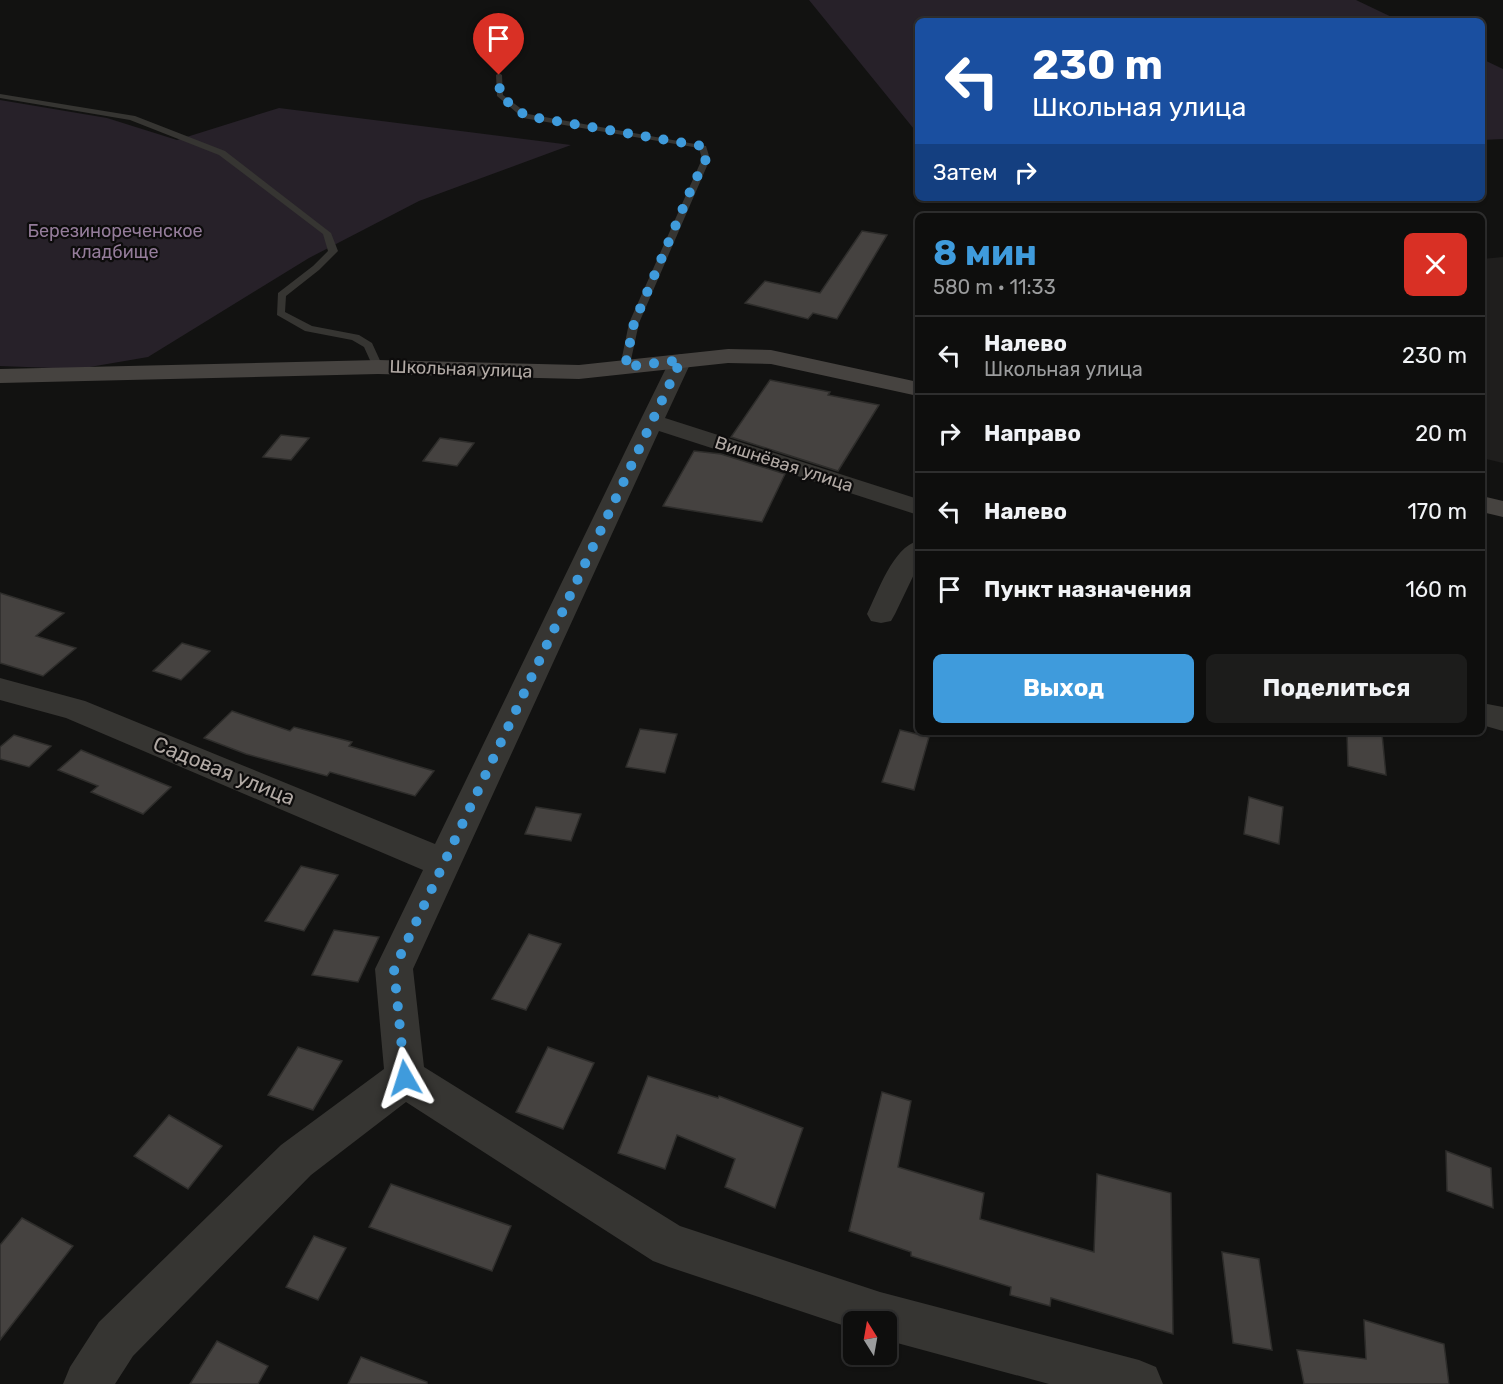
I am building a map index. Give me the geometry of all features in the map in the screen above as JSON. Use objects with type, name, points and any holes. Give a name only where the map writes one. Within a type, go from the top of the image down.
[{"type":"street","name":"Школьная улица","points":[[0,376],[378,367],[579,372],[728,356],[771,357],[915,388]]},
{"type":"street","points":[[405,1078],[394,969],[681,360]]},
{"type":"street","name":"Вишнёвая улица","points":[[651,421],[915,506]]},
{"type":"street","points":[[1485,505],[1503,509]]},
{"type":"street","points":[[881,614],[908,559],[915,552]]},
{"type":"street","name":"Садовая улица","points":[[0,689],[74,710],[444,862]]},
{"type":"street","points":[[1485,715],[1503,719]]},
{"type":"street","points":[[87,1384],[116,1339],[296,1160],[405,1078]]},
{"type":"street","points":[[405,1078],[669,1245],[880,1316],[1139,1384]]},
{"type":"lane","points":[[499,75],[500,96],[526,116],[702,146],[706,159],[634,323],[625,367]]},
{"type":"lane","points":[[0,96],[132,118],[222,153],[327,233],[333,251],[316,268],[281,295],[280,313],[309,329],[355,337],[368,345],[378,367]]},
{"type":"shaded area","points":[[1503,257],[1503,463],[1485,459],[1485,259]]},
{"type":"green space","points":[[809,0],[1356,0],[1394,18],[915,18],[915,130]]},
{"type":"green space","points":[[1485,60],[1503,69],[1503,139],[1485,140]]},
{"type":"green space","name":"Березинореченское кладбище","points":[[0,100],[107,118],[177,140],[279,108],[571,145],[419,201],[309,258],[148,357],[78,369],[0,366]]},
{"type":"building","points":[[862,231],[887,235],[837,319],[813,313],[808,319],[745,303],[765,281],[820,293]]},
{"type":"building","points":[[770,380],[879,405],[838,471],[731,437]]},
{"type":"building","points":[[281,435],[309,438],[291,460],[263,457]]},
{"type":"building","points":[[440,438],[474,443],[457,466],[423,461]]},
{"type":"building","points":[[694,451],[721,454],[785,474],[762,522],[663,506]]},
{"type":"building","points":[[0,593],[64,613],[36,636],[76,648],[43,676],[0,663]]},
{"type":"building","points":[[182,643],[210,651],[181,680],[153,671]]},
{"type":"building","points":[[232,711],[290,731],[294,727],[352,742],[349,746],[434,771],[415,796],[330,772],[327,776],[246,754],[204,738]]},
{"type":"building","points":[[640,729],[677,734],[665,773],[626,767]]},
{"type":"building","points":[[900,730],[929,737],[914,790],[882,782]]},
{"type":"building","points":[[14,735],[51,746],[29,767],[0,759],[0,747]]},
{"type":"building","points":[[1347,735],[1382,735],[1386,775],[1348,766]]},
{"type":"building","points":[[81,750],[171,787],[143,814],[91,792],[98,786],[58,770]]},
{"type":"building","points":[[1249,797],[1283,807],[1279,844],[1244,834]]},
{"type":"building","points":[[536,807],[581,814],[571,841],[525,834]]},
{"type":"building","points":[[301,866],[338,875],[304,931],[265,921]]},
{"type":"building","points":[[334,930],[379,937],[358,982],[312,975]]},
{"type":"building","points":[[529,934],[561,944],[526,1010],[492,999]]},
{"type":"building","points":[[298,1047],[342,1061],[313,1110],[268,1095]]},
{"type":"building","points":[[548,1047],[594,1063],[563,1129],[516,1112]]},
{"type":"building","points":[[648,1076],[718,1098],[719,1096],[803,1128],[775,1208],[725,1187],[735,1159],[677,1135],[665,1169],[618,1153]]},
{"type":"building","points":[[882,1092],[911,1101],[898,1167],[984,1193],[980,1219],[1094,1252],[1097,1174],[1171,1193],[1173,1334],[1051,1298],[1050,1306],[1010,1295],[1011,1287],[911,1256],[911,1252],[849,1231]]},
{"type":"building","points":[[169,1115],[222,1146],[188,1189],[134,1156]]},
{"type":"building","points":[[1446,1151],[1491,1168],[1493,1208],[1447,1191]]},
{"type":"building","points":[[391,1184],[511,1226],[492,1271],[369,1227]]},
{"type":"building","points":[[22,1218],[73,1246],[0,1340],[0,1245]]},
{"type":"building","points":[[314,1236],[346,1248],[318,1300],[286,1287]]},
{"type":"building","points":[[1222,1252],[1259,1259],[1272,1350],[1233,1343]]},
{"type":"building","points":[[1364,1320],[1444,1344],[1449,1384],[1304,1384],[1297,1350],[1366,1359]]},
{"type":"building","points":[[217,1341],[268,1366],[258,1384],[190,1384]]},
{"type":"building","points":[[361,1357],[427,1382],[427,1384],[348,1384]]},
{"type":"route","points":[[405,1078],[394,969],[681,360],[625,367],[634,323],[706,159],[702,146],[526,116],[500,96],[499,75]]}]
